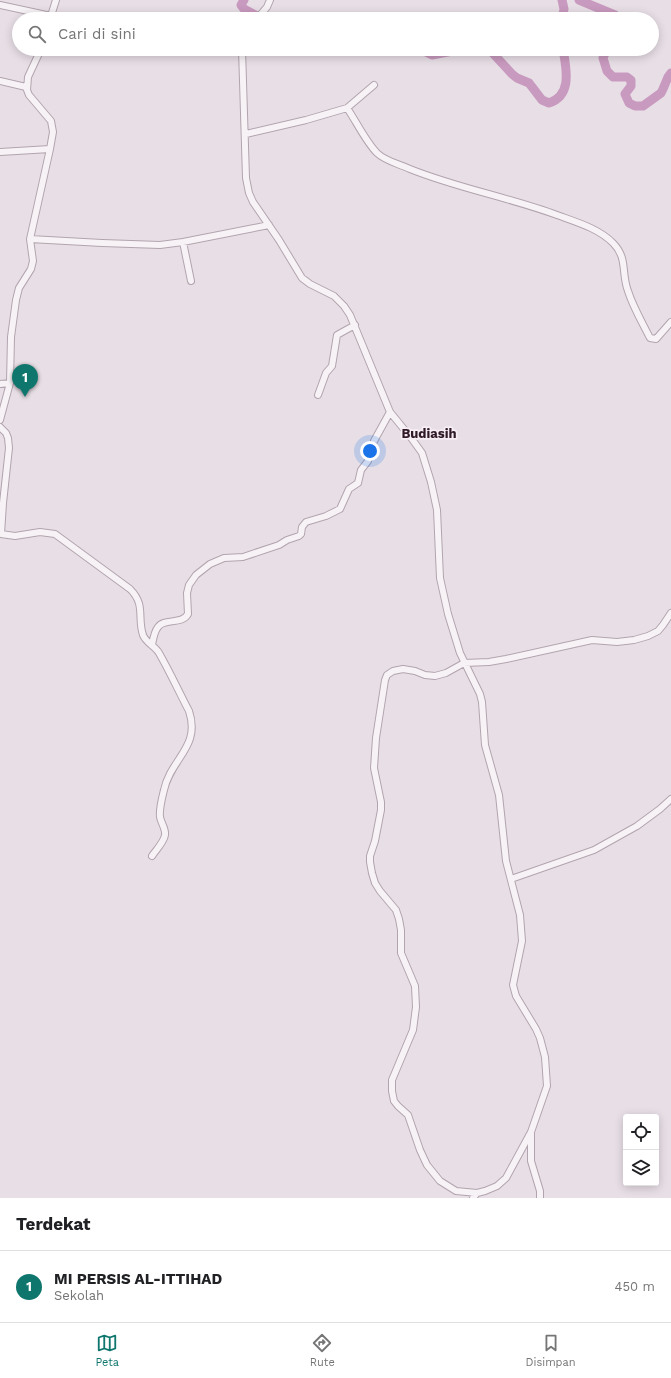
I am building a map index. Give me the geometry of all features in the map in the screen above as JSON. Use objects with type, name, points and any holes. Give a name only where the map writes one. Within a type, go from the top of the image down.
[{"type":"street","points":[[53,12],[56,0]]},
{"type":"street","points":[[263,12],[270,0]]},
{"type":"street","points":[[0,5],[28,7],[38,12]]},
{"type":"street","points":[[0,420],[10,383],[11,337],[16,300],[19,288],[31,269],[33,261],[30,239],[50,149],[53,125],[49,118],[29,95],[26,87],[28,77],[38,56]]},
{"type":"street","points":[[242,56],[246,134],[246,178],[249,193],[253,202],[302,278],[340,300],[350,315],[390,412],[422,453],[431,482],[437,510],[438,558],[442,591],[456,644],[464,664],[480,694],[482,702],[484,738],[499,795],[504,850],[522,929],[522,941],[513,985],[516,996],[540,1038],[547,1086],[531,1132],[511,1170],[501,1183],[491,1189],[475,1195],[456,1191],[440,1181],[427,1165],[420,1150],[408,1115],[394,1101],[392,1091],[392,1080],[413,1030],[416,1007],[415,986],[401,953],[401,930],[397,914],[375,883],[370,862],[370,856],[375,841],[381,810],[381,802],[374,768],[376,738],[385,680],[393,671],[403,669],[434,676],[446,673],[464,664],[506,659],[592,640],[617,642],[634,640],[658,631],[671,613]]},
{"type":"street","points":[[0,81],[26,87]]},
{"type":"street","points":[[246,134],[306,120],[347,108],[374,85]]},
{"type":"street","points":[[347,108],[373,148],[383,158],[426,175],[530,205],[585,225],[602,234],[613,243],[622,258],[625,282],[628,292],[650,338],[656,338],[671,322]]},
{"type":"street","points":[[0,152],[50,149]]},
{"type":"street","points":[[30,239],[160,245],[183,242],[269,225]]},
{"type":"street","points":[[183,242],[191,281]]},
{"type":"street","points":[[318,395],[326,373],[332,366],[338,335],[354,325]]},
{"type":"street","points":[[0,384],[10,383]]},
{"type":"street","points":[[152,645],[160,625],[187,617],[189,585],[196,575],[210,564],[224,558],[243,557],[279,545],[287,540],[299,536],[301,534],[302,527],[306,522],[326,516],[340,509],[349,489],[358,483],[361,470],[368,461],[374,441],[390,412]]},
{"type":"street","points":[[0,427],[6,433],[9,448],[2,503],[1,535],[15,536],[40,532],[55,534],[135,593],[140,605],[143,635],[159,653],[189,711],[193,727],[190,742],[169,775],[164,789],[160,815],[165,836],[152,856]]},
{"type":"street","points":[[510,879],[594,850],[637,826],[671,799]]},
{"type":"street","points":[[531,1132],[531,1161],[540,1191],[540,1198]]},
{"type":"waterway","points":[[244,0],[241,5],[244,9],[250,12]]},
{"type":"waterway","points":[[562,0],[563,12]]},
{"type":"waterway","points":[[579,0],[608,12]]},
{"type":"waterway","points":[[495,56],[512,74],[529,83],[542,100],[549,103],[557,99],[562,94],[565,87],[566,72],[564,56]]},
{"type":"waterway","points":[[604,56],[603,58],[607,71],[613,77],[627,77],[631,80],[631,86],[625,94],[629,103],[635,106],[643,106],[661,93],[671,73]]},
{"type":"place","name":"MI PERSIS AL-ITTIHAD","points":[[25,397]]},
{"type":"district","name":"Budiasih","points":[[429,433]]}]
